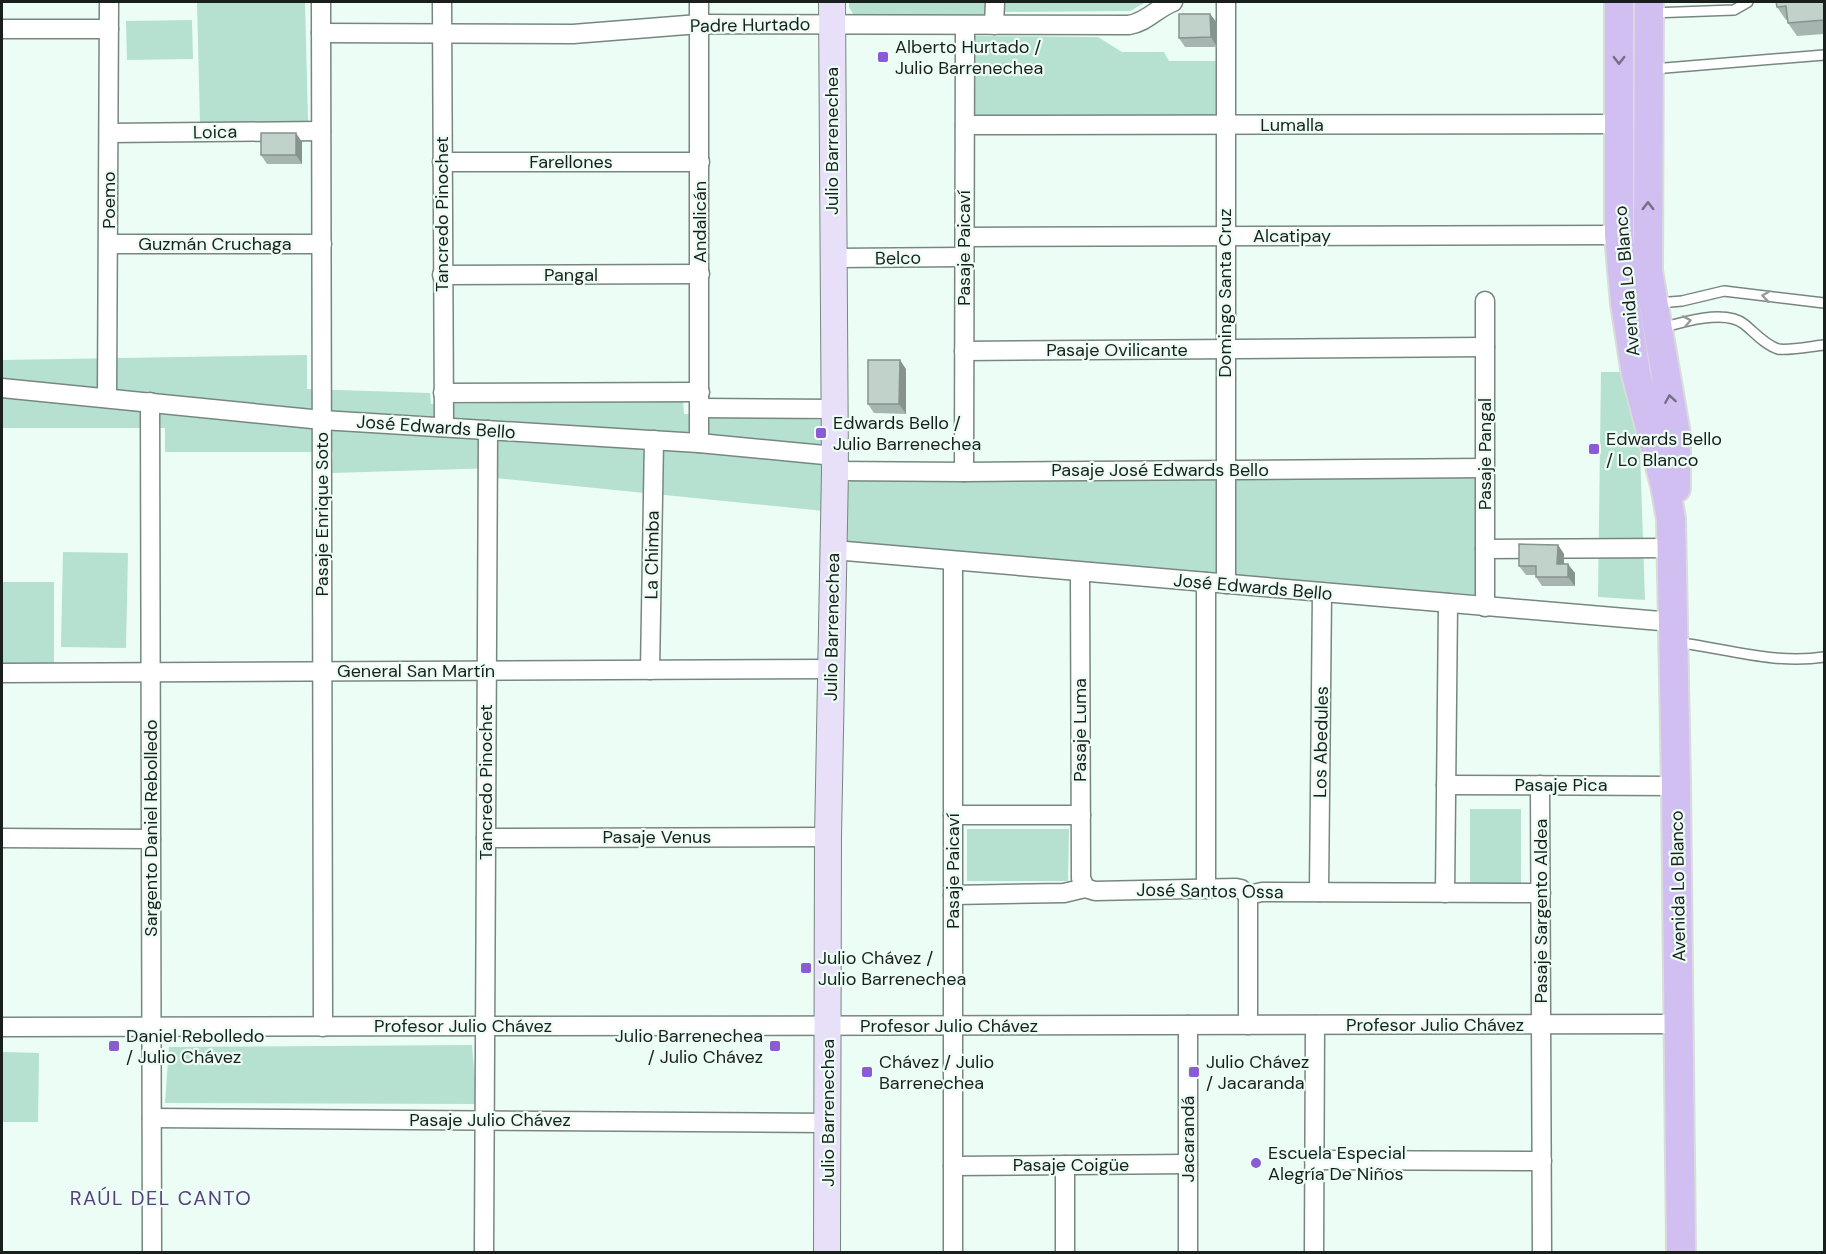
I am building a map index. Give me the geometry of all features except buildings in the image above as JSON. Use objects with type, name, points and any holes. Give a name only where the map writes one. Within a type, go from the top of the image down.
[{"type":"main road","name":"Avenida Lo Blanco","points":[[1619,2],[1619,235],[1676,435],[1676,496],[1671,519],[1671,548],[1677,786],[1682,1252]]},
{"type":"main road","name":"Avenida Lo Blanco","points":[[1642,317],[1648,271],[1649,7]]},
{"type":"street","name":"Poemo","points":[[107,398],[109,2]]},
{"type":"street","name":"Pasaje Enrique Soto","points":[[321,2],[323,1027]]},
{"type":"street","name":"Tancredo Pinochet","points":[[442,2],[444,427]]},
{"type":"street","name":"Andalicán","points":[[699,2],[699,443]]},
{"type":"street","points":[[994,2],[994,25]]},
{"type":"street","name":"Padre Hurtado","points":[[321,33],[573,34],[832,13],[965,25],[1130,25],[1146,20],[1162,7],[1173,2]]},
{"type":"street","name":"Domingo Santa Cruz","points":[[1226,2],[1226,584]]},
{"type":"street","name":"Julio Barrenechea","points":[[827,1252],[828,837],[835,463],[832,13]]},
{"type":"street","name":"Pasaje Paicaví","points":[[964,472],[965,25]]},
{"type":"street","points":[[2,28],[109,29]]},
{"type":"street","name":"Lumalla","points":[[965,125],[1619,124]]},
{"type":"street","name":"Loica","points":[[109,133],[321,130]]},
{"type":"street","name":"Farellones","points":[[442,162],[700,162]]},
{"type":"street","name":"Alcatipay","points":[[964,237],[1619,235]]},
{"type":"street","name":"Guzmán Cruchaga","points":[[109,244],[321,244]]},
{"type":"street","name":"Belco","points":[[832,258],[964,257]]},
{"type":"street","name":"Pangal","points":[[442,276],[700,274]]},
{"type":"street","name":"Pasaje Pangal","points":[[1485,301],[1485,606]]},
{"type":"street","name":"Pasaje Ovilicante","points":[[964,351],[1485,347]]},
{"type":"street","name":"José Edwards Bello","points":[[2,388],[322,420],[699,443],[835,463]]},
{"type":"street","name":"José Edwards Bello","points":[[443,393],[700,400],[835,409]]},
{"type":"street","name":"Sargento Daniel Rebolledo","points":[[150,402],[152,1252]]},
{"type":"street","name":"Tancredo Pinochet","points":[[484,1252],[488,430]]},
{"type":"street","name":"La Chimba","points":[[650,670],[654,440]]},
{"type":"street","name":"Pasaje José Edwards Bello","points":[[835,463],[964,472],[1485,468]]},
{"type":"street","points":[[1485,549],[1671,548]]},
{"type":"street","name":"José Edwards Bello","points":[[834,550],[1485,606],[1672,632]]},
{"type":"street","name":"Pasaje Paicaví","points":[[953,561],[953,1252]]},
{"type":"street","name":"Pasaje Luma","points":[[1080,572],[1081,878],[1085,888]]},
{"type":"street","points":[[1206,582],[1206,889]]},
{"type":"street","name":"Los Abedules","points":[[1319,892],[1322,592]]},
{"type":"street","points":[[1444,893],[1448,603]]},
{"type":"street","name":"General San Martín","points":[[2,673],[831,669]]},
{"type":"street","name":"Pasaje Pica","points":[[1446,785],[1677,786]]},
{"type":"street","name":"Pasaje Sargento Aldea","points":[[1540,785],[1542,1252]]},
{"type":"street","points":[[953,815],[1081,815]]},
{"type":"street","name":"Pasaje Venus","points":[[486,838],[828,837]]},
{"type":"street","points":[[2,838],[151,838]]},
{"type":"street","name":"José Santos Ossa","points":[[953,895],[1064,893],[1085,888],[1095,891],[1241,889],[1248,895],[1262,892],[1541,894]]},
{"type":"street","points":[[1248,895],[1248,1025]]},
{"type":"street","name":"Profesor Julio Chávez","points":[[2,1027],[1680,1024]]},
{"type":"street","name":"Jacarandá","points":[[1188,1025],[1188,1252]]},
{"type":"street","points":[[1314,1252],[1315,1025]]},
{"type":"street","name":"Pasaje Julio Chávez","points":[[152,1118],[828,1123]]},
{"type":"street","points":[[1314,1160],[1542,1161]]},
{"type":"street","name":"Pasaje Coigüe","points":[[953,1166],[1188,1164]]},
{"type":"street","points":[[1065,1165],[1065,1252]]},
{"type":"lane","points":[[1649,7],[1734,10],[1748,2]]},
{"type":"lane","points":[[1647,69],[1824,55]]},
{"type":"lane","points":[[1642,317],[1682,302],[1724,291],[1824,303]]},
{"type":"lane","points":[[1642,317],[1689,320],[1725,317],[1741,321],[1767,343],[1779,349],[1824,345]]},
{"type":"lane","points":[[1672,632],[1712,646],[1778,659],[1824,657]]},
{"type":"green space","points":[[197,2],[305,2],[308,121],[200,123]]},
{"type":"green space","points":[[849,2],[987,2],[987,17],[856,19],[849,7]]},
{"type":"green space","points":[[1001,2],[1146,2],[1130,11],[1001,12]]},
{"type":"green space","points":[[192,20],[193,59],[127,60],[126,21]]},
{"type":"green space","points":[[974,36],[1098,37],[1122,52],[1164,52],[1169,61],[1218,61],[1218,120],[974,119]]},
{"type":"green space","points":[[307,355],[307,389],[430,393],[431,404],[683,401],[684,414],[825,420],[824,511],[496,478],[495,468],[332,473],[333,452],[165,452],[165,428],[2,428],[2,360]]},
{"type":"green space","points":[[1601,372],[1629,372],[1640,451],[1645,600],[1598,597]]},
{"type":"green space","points":[[1480,471],[1481,595],[844,546],[846,488],[852,479]]},
{"type":"green space","points":[[63,552],[128,553],[126,648],[61,647]]},
{"type":"green space","points":[[2,582],[54,582],[54,665],[2,665]]},
{"type":"green space","points":[[1470,809],[1521,809],[1521,885],[1470,885]]},
{"type":"green space","points":[[967,829],[1069,829],[1068,881],[967,881]]},
{"type":"green space","points":[[472,1045],[477,1104],[165,1103],[169,1047]]},
{"type":"green space","points":[[2,1052],[39,1053],[38,1122],[2,1122]]},
{"type":"place","name":"Alberto Hurtado / Julio Barrenechea","points":[[883,57]]},
{"type":"place","name":"Edwards Bello / Julio Barrenechea","points":[[821,433]]},
{"type":"place","name":"Edwards Bello / Lo Blanco","points":[[1594,449]]},
{"type":"place","name":"Julio Chávez / Julio Barrenechea","points":[[806,968]]},
{"type":"place","name":"Daniel Rebolledo / Julio Chávez","points":[[114,1046]]},
{"type":"place","name":"Julio Barrenechea / Julio Chávez","points":[[775,1046]]},
{"type":"place","name":"Chávez / Julio Barrenechea","points":[[867,1072]]},
{"type":"place","name":"Julio Chávez / Jacaranda","points":[[1194,1072]]},
{"type":"place","name":"Escuela Especial Alegría De Niños","points":[[1256,1163]]},
{"type":"district","name":"RAÚL DEL CANTO","points":[[161,1198]]}]
